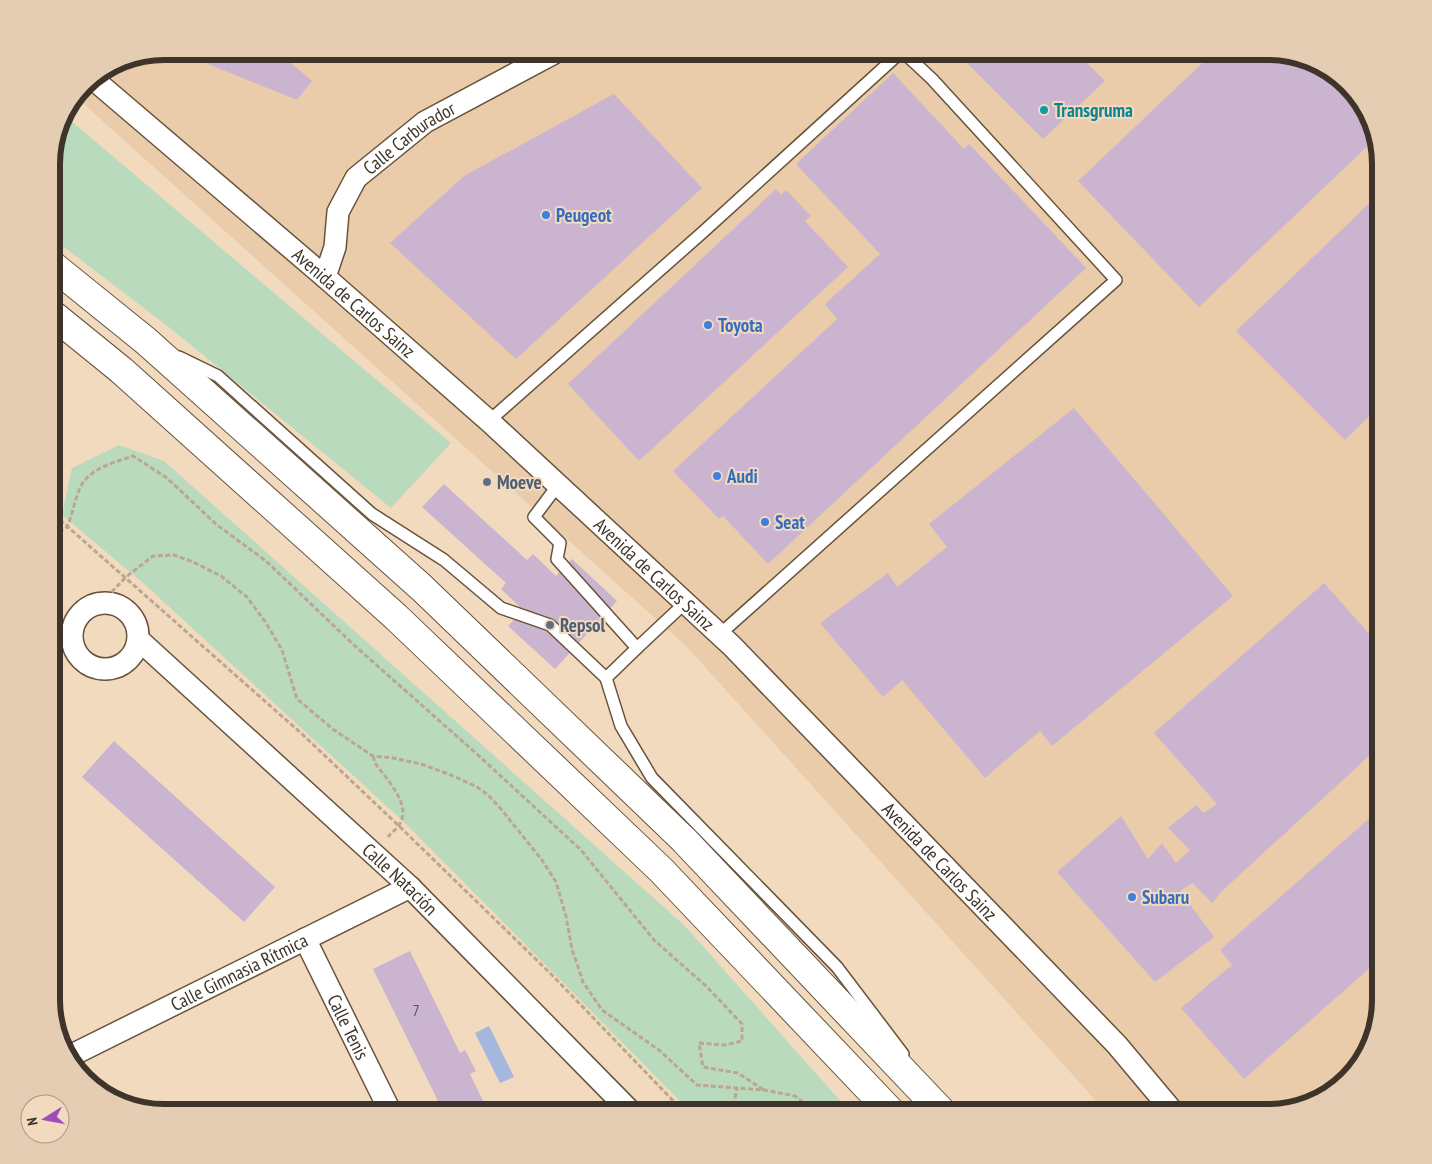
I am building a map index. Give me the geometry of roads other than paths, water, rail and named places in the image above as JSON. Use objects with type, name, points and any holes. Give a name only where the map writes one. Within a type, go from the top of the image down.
[{"type":"highway","points":[[60,271],[146,341],[422,588],[676,832],[934,1104]]},
{"type":"highway","points":[[60,320],[121,370],[396,617],[661,870],[883,1104]]},
{"type":"street","name":"Calle Carburador","points":[[325,277],[335,247],[338,212],[356,178],[425,122],[541,60]]},
{"type":"street","name":"Avenida de Carlos Sainz","points":[[99,84],[325,277],[489,421],[719,634],[1118,1044],[1167,1104]]},
{"type":"street","points":[[112,603],[131,615],[137,625],[136,646],[123,664],[114,668],[103,669],[93,666],[84,661],[77,653],[72,633],[75,622],[81,613],[90,606],[112,603]]},
{"type":"street","name":"Calle Natación","points":[[136,646],[158,657],[373,852],[410,887],[623,1104]]},
{"type":"street","name":"Calle Gimnasia Rítmica","points":[[75,1053],[410,887]]},
{"type":"street","name":"Calle Tenis","points":[[305,939],[387,1104]]},
{"type":"lane","points":[[489,421],[704,232],[892,60]]},
{"type":"lane","points":[[719,634],[1116,280],[912,60]]},
{"type":"lane","points":[[146,341],[218,376],[372,514],[444,560],[500,608],[550,624],[606,678],[621,726],[652,778],[837,967],[941,1104]]},
{"type":"lane","points":[[558,485],[534,516],[560,543],[557,559],[637,648]]},
{"type":"lane","points":[[606,678],[685,604]]},
{"type":"water","points":[[489,1026],[514,1077],[500,1083],[475,1033]]},
{"type":"place","name":"Transgruma","points":[[1044,110]]},
{"type":"place","name":"Peugeot","points":[[546,215]]},
{"type":"place","name":"Toyota","points":[[708,325]]},
{"type":"place","name":"Audi","points":[[717,476]]},
{"type":"place","name":"Moeve","points":[[487,482]]},
{"type":"place","name":"Seat","points":[[765,522]]},
{"type":"place","name":"Repsol","points":[[550,625]]},
{"type":"place","name":"Subaru","points":[[1132,897]]}]
